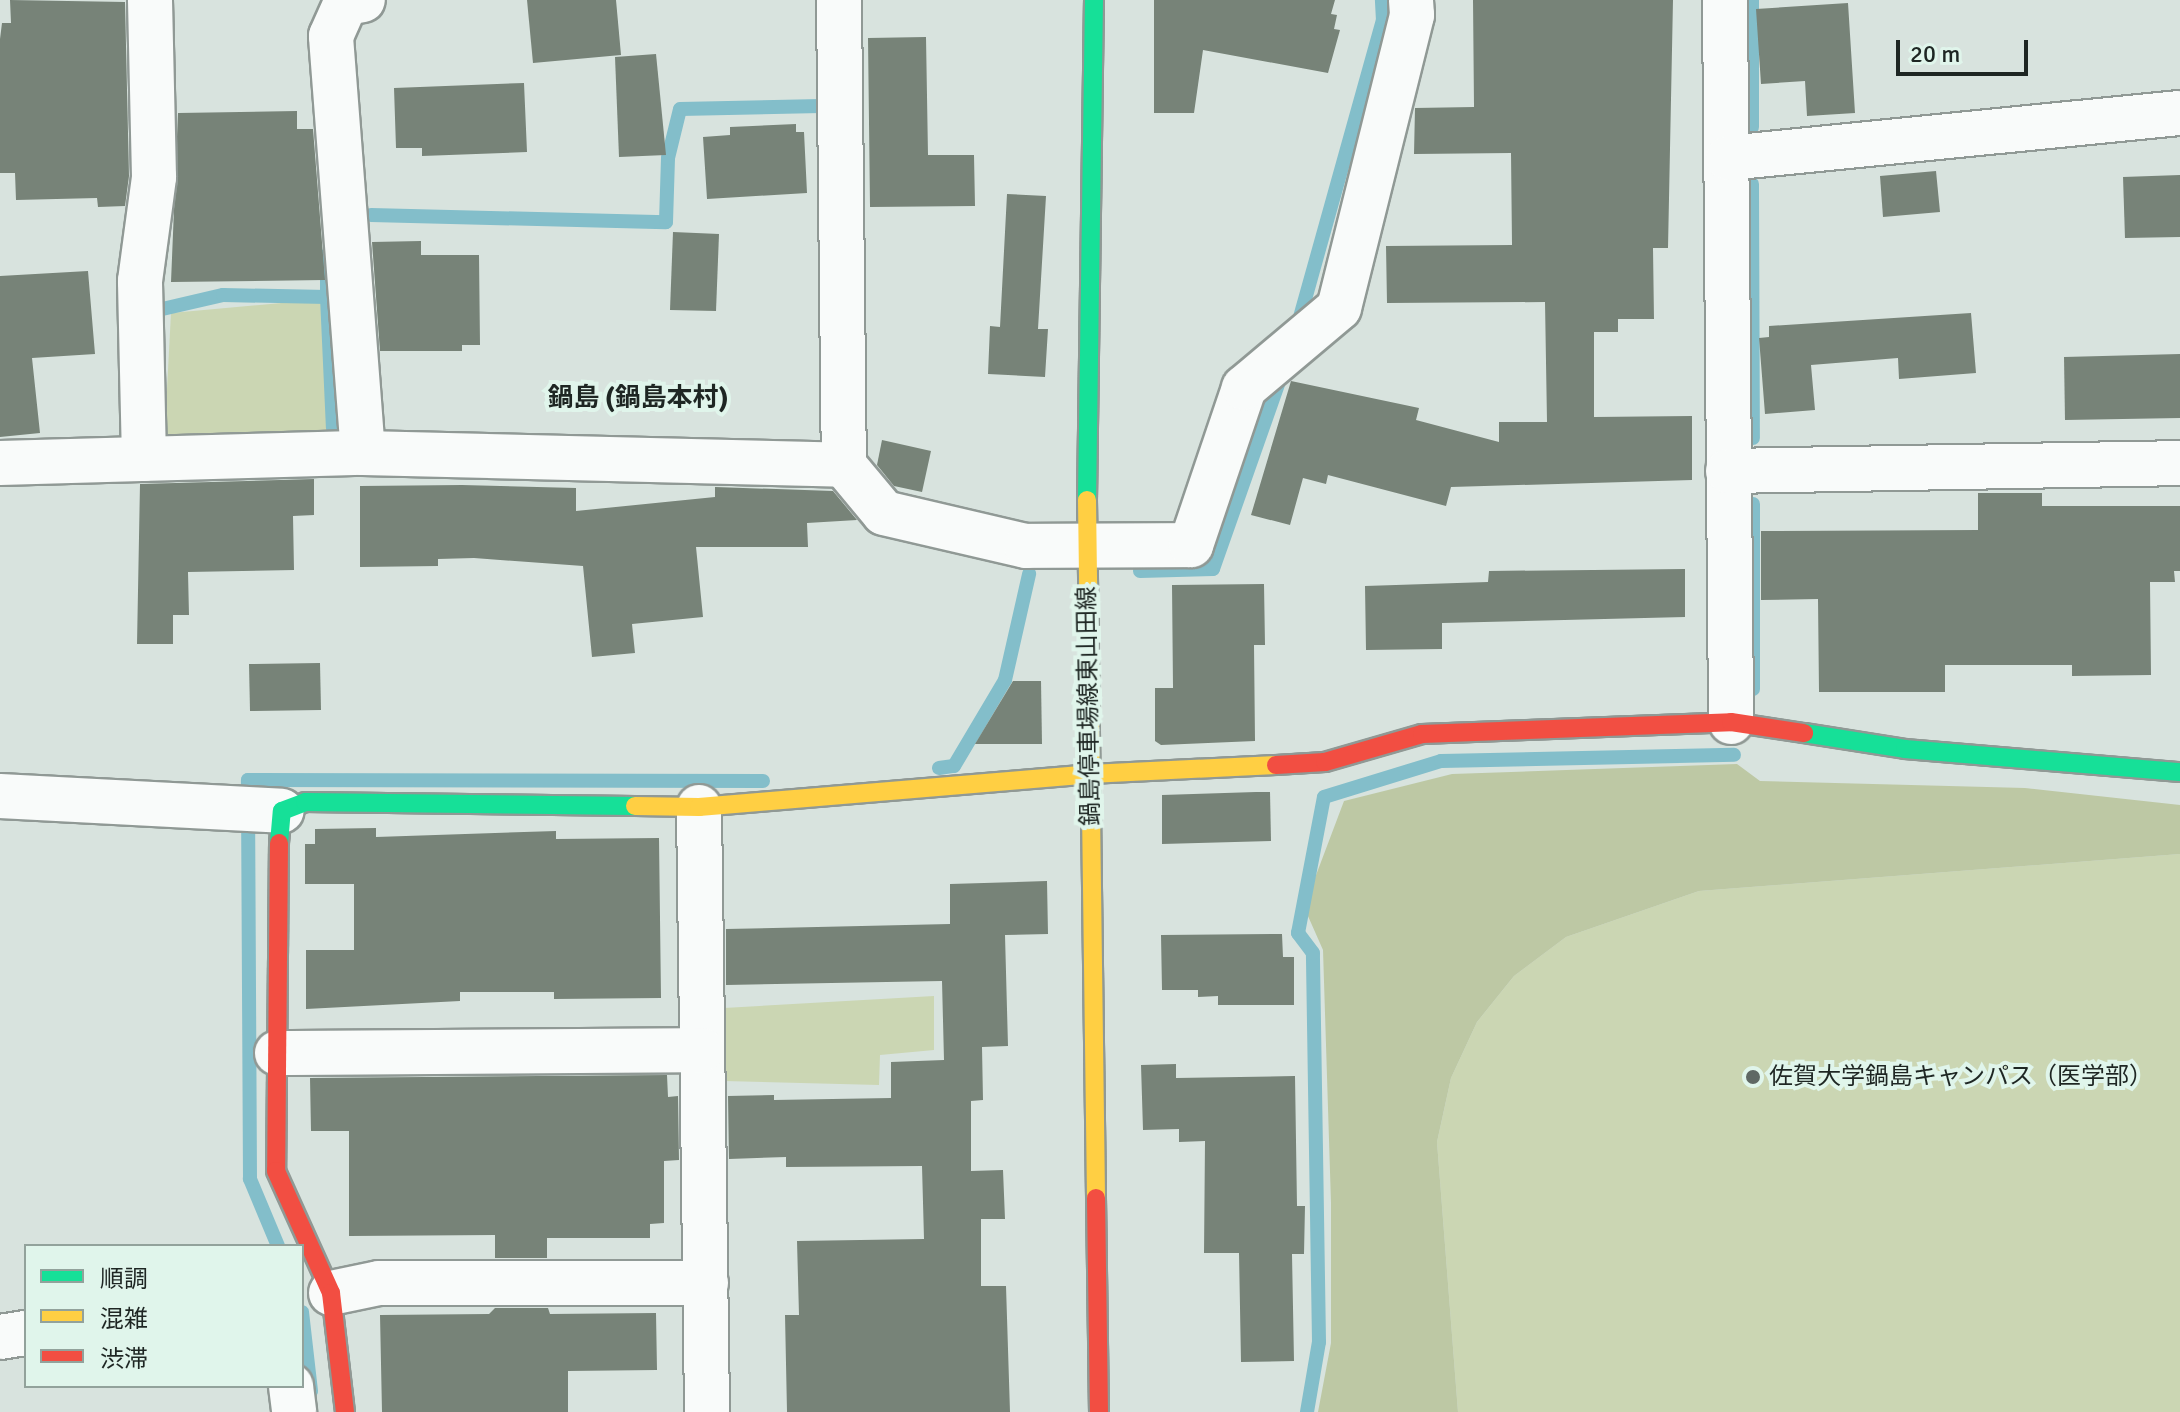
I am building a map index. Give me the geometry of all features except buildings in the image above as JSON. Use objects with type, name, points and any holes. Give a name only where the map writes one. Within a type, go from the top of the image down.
[{"type":"street","points":[[144,459],[140,281],[154,177],[150,0]]},
{"type":"street","points":[[363,0],[346,3],[331,36],[363,453]]},
{"type":"street","points":[[839,0],[844,465],[884,513],[1026,546],[1191,545],[1244,388],[1339,308],[1412,15],[1411,0]]},
{"type":"street","name":"鍋島停車場線東山田線","points":[[1094,0],[1086,544],[1099,1412]]},
{"type":"street","points":[[1725,0],[1731,722]]},
{"type":"street","points":[[1728,158],[2180,113]]},
{"type":"street","points":[[0,463],[363,453],[844,465]]},
{"type":"street","points":[[1728,471],[2180,463]]},
{"type":"street","points":[[0,796],[237,805],[282,811],[305,802],[699,807],[1090,774],[1325,762],[1422,734],[1731,722],[1905,749],[2180,772]]},
{"type":"street","points":[[699,807],[707,1412]]},
{"type":"street","points":[[282,811],[276,1171],[331,1293],[345,1412]]},
{"type":"street","points":[[277,1053],[702,1050]]},
{"type":"street","points":[[331,1293],[379,1283],[706,1283]]},
{"type":"street","points":[[0,1337],[24,1333]]},
{"type":"street","points":[[291,1388],[294,1412]]},
{"type":"green space","points":[[336,298],[346,442],[164,446],[171,313]]},
{"type":"green space","points":[[1737,764],[1760,781],[2025,788],[2180,805],[2180,854],[1699,891],[1566,937],[1514,976],[1477,1022],[1451,1078],[1437,1142],[1458,1412],[1318,1412],[1331,1343],[1331,1203],[1323,950],[1304,907],[1344,801],[1452,774]]},
{"type":"green space","name":"佐賀大学鍋島キャンパス（医学部）","points":[[2180,854],[2180,1412],[1458,1412],[1437,1142],[1451,1078],[1477,1022],[1514,976],[1566,937],[1699,891]]},
{"type":"green space","points":[[934,996],[934,1050],[880,1055],[879,1085],[724,1081],[724,1008]]},
{"type":"waterway","points":[[1297,328],[1383,21],[1382,0]]},
{"type":"waterway","points":[[1752,0],[1752,127]]},
{"type":"waterway","points":[[371,215],[666,222],[668,158],[680,109],[821,106]]},
{"type":"waterway","points":[[1752,184],[1753,438]]},
{"type":"waterway","points":[[158,325],[158,310],[223,295],[327,297],[327,255]]},
{"type":"waterway","points":[[327,297],[333,428]]},
{"type":"waterway","points":[[1140,571],[1213,569],[1283,370]]},
{"type":"waterway","points":[[1753,504],[1753,689]]},
{"type":"waterway","points":[[939,768],[954,766],[1005,680],[1029,574]]},
{"type":"waterway","points":[[1307,1412],[1319,1342],[1313,953],[1298,933],[1324,797],[1441,761],[1734,755]]},
{"type":"waterway","points":[[277,1244],[250,1179],[248,780],[763,781]]},
{"type":"waterway","points":[[304,1330],[311,1391]]},
{"type":"traffic: fast","points":[[1087,500],[1094,0]]},
{"type":"traffic: fast","points":[[1804,733],[1905,749],[2180,772]]},
{"type":"traffic: fast","points":[[279,843],[282,811],[305,802],[635,806]]},
{"type":"traffic: slow","points":[[1087,500],[1096,1198]]},
{"type":"traffic: slow","points":[[635,806],[699,807],[1090,774],[1276,765]]},
{"type":"traffic: jam","points":[[1276,765],[1325,762],[1422,734],[1731,722],[1804,733]]},
{"type":"traffic: jam","points":[[279,843],[276,1171],[331,1293],[345,1412]]},
{"type":"traffic: jam","points":[[1096,1198],[1099,1412]]},
{"type":"place","name":"佐賀大学鍋島キャンパス（医学部）","points":[[1753,1077]]},
{"type":"district","name":"鍋島 (鍋島本村)","points":[[638,399]]}]
